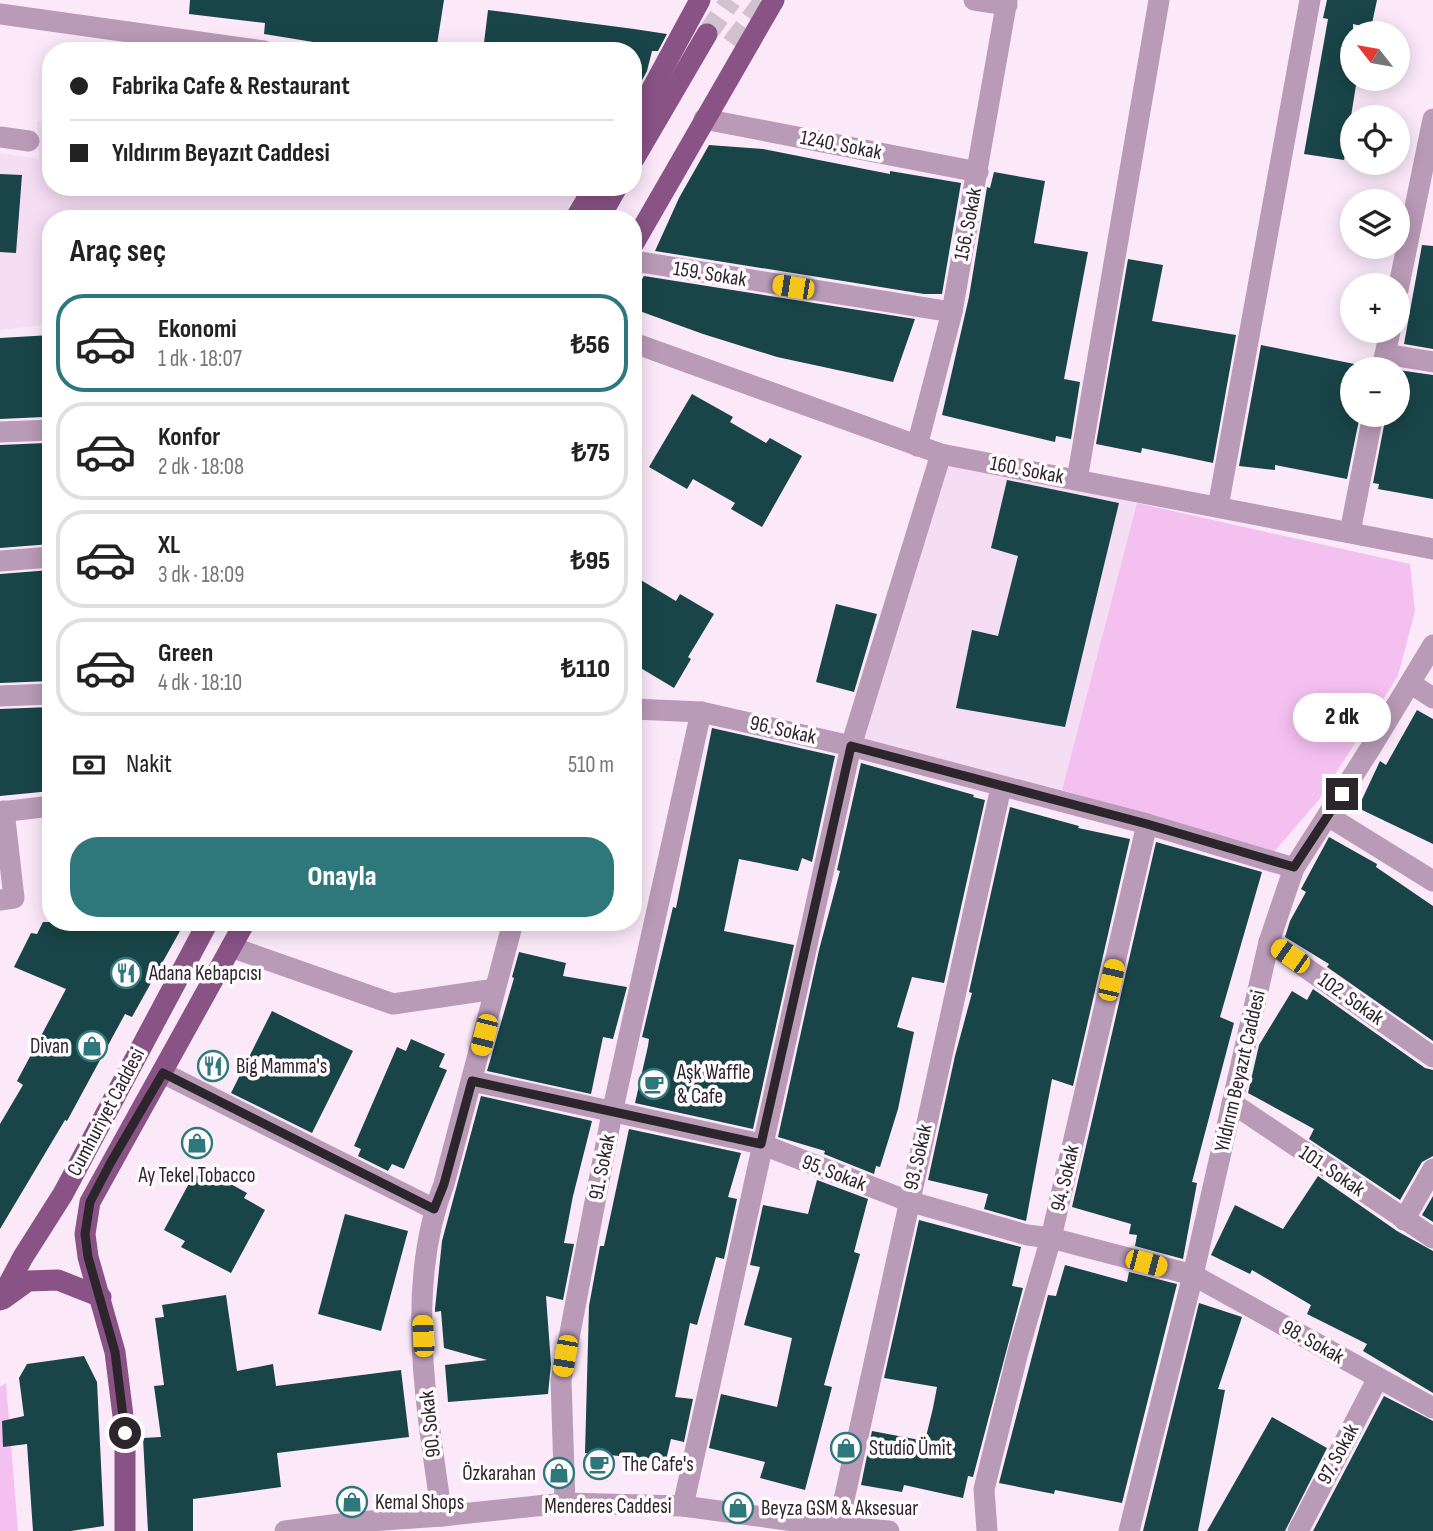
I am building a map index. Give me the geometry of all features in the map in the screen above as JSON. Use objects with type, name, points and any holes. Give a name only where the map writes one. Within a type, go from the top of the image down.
[{"type":"main road","points":[[642,94],[700,0]]},
{"type":"main road","points":[[642,229],[774,0]]},
{"type":"main road","points":[[642,145],[708,34]]},
{"type":"main road","points":[[637,210],[732,44]]},
{"type":"main road","name":"Cumhuriyet Caddesi","points":[[0,1301],[23,1257],[63,1194],[203,931]]},
{"type":"main road","name":"Cumhuriyet Caddesi","points":[[125,1531],[125,1433],[115,1352],[88,1257],[85,1234],[90,1202],[240,931]]},
{"type":"main road","points":[[0,1301],[28,1281],[58,1280],[101,1297]]},
{"type":"street","points":[[974,0],[1007,3]]},
{"type":"street","points":[[1077,480],[1159,0]]},
{"type":"street","points":[[1218,507],[1310,0]]},
{"type":"street","name":"156. Sokak","points":[[917,446],[952,312],[1007,3]]},
{"type":"street","points":[[0,14],[200,42]]},
{"type":"street","name":"1240. Sokak","points":[[704,119],[978,172]]},
{"type":"street","points":[[1401,273],[1433,119]]},
{"type":"street","points":[[0,137],[29,141]]},
{"type":"street","name":"159. Sokak","points":[[642,262],[952,312]]},
{"type":"street","name":"160. Sokak","points":[[642,346],[941,454],[1433,549]]},
{"type":"street","points":[[1410,362],[1433,362]]},
{"type":"street","points":[[1350,532],[1371,427]]},
{"type":"street","points":[[0,432],[42,430]]},
{"type":"street","points":[[682,1506],[851,746],[941,454]]},
{"type":"street","points":[[0,561],[42,558]]},
{"type":"street","name":"Yıldırım Beyazıt Caddesi","points":[[1129,1531],[1193,1275],[1269,942],[1294,867],[1433,645]]},
{"type":"street","points":[[1410,683],[1433,698]]},
{"type":"street","points":[[0,696],[42,694]]},
{"type":"street","name":"96. Sokak","points":[[642,709],[701,712],[851,746],[1147,824],[1294,867]]},
{"type":"street","name":"91. Sokak","points":[[565,1503],[561,1380],[612,1113],[701,712]]},
{"type":"street","name":"93. Sokak","points":[[838,1527],[1001,787]]},
{"type":"street","points":[[0,900],[13,898],[2,811],[42,807]]},
{"type":"street","points":[[1328,816],[1433,881]]},
{"type":"street","name":"94. Sokak","points":[[987,1531],[984,1489],[1017,1352],[1051,1238],[1147,824]]},
{"type":"street","name":"90. Sokak","points":[[442,1516],[427,1404],[421,1291],[434,1209],[444,1184],[511,931]]},
{"type":"street","name":"102. Sokak","points":[[1269,942],[1433,1057]]},
{"type":"street","points":[[231,947],[393,1004],[495,989]]},
{"type":"street","points":[[163,1073],[434,1209]]},
{"type":"street","name":"95. Sokak","points":[[472,1081],[761,1144],[908,1201],[1193,1275]]},
{"type":"street","name":"101. Sokak","points":[[1232,1103],[1433,1238]]},
{"type":"street","points":[[1404,1220],[1433,1169]]},
{"type":"street","name":"98. Sokak","points":[[1193,1275],[1433,1408]]},
{"type":"street","name":"97. Sokak","points":[[1298,1531],[1378,1378]]},
{"type":"street","name":"Menderes Caddesi","points":[[285,1531],[565,1503],[682,1506],[838,1527],[889,1531]]},
{"type":"shaded area","points":[[37,121],[42,121],[42,196],[575,196],[567,210],[42,210],[42,325],[0,330],[0,153],[39,159]]},
{"type":"shaded area","points":[[943,461],[1137,503],[1062,790],[861,740]]},
{"type":"shaded area","points":[[1137,503],[1410,564],[1415,611],[1398,676],[1318,801],[1273,853],[1062,790]]},
{"type":"shaded area","points":[[6,1383],[18,1531],[0,1531],[0,1387]]},
{"type":"building","points":[[190,0],[444,0],[437,42],[313,42],[264,34],[265,23],[189,14]]},
{"type":"building","points":[[1327,0],[1377,0],[1372,21],[1340,21],[1340,91],[1355,91],[1353,105],[1340,105],[1340,159],[1304,154],[1328,19],[1323,18]]},
{"type":"building","points":[[488,10],[667,34],[658,51],[652,51],[642,80],[642,42],[484,42]]},
{"type":"building","points":[[709,145],[763,149],[890,174],[890,171],[961,183],[942,294],[924,294],[655,251],[679,198]]},
{"type":"building","points":[[994,172],[1045,181],[1034,243],[1088,252],[1064,379],[1080,382],[1071,439],[1056,436],[1055,442],[942,415],[969,297],[987,187],[990,188]]},
{"type":"building","points":[[0,174],[22,175],[16,253],[0,252]]},
{"type":"building","points":[[1422,245],[1433,246],[1433,349],[1404,344],[1410,343],[1410,311]]},
{"type":"building","points":[[1128,259],[1163,265],[1152,321],[1236,335],[1213,463],[1142,448],[1141,453],[1096,444]]},
{"type":"building","points":[[644,276],[915,319],[893,382],[777,357],[642,312]]},
{"type":"building","points":[[42,336],[42,417],[0,419],[0,338]]},
{"type":"building","points":[[1261,345],[1340,361],[1340,427],[1358,427],[1347,479],[1275,465],[1275,470],[1239,466]]},
{"type":"building","points":[[1410,372],[1433,375],[1433,499],[1378,489],[1379,484],[1373,483],[1384,427],[1410,427]]},
{"type":"building","points":[[692,394],[733,417],[730,422],[766,443],[770,438],[802,456],[762,527],[731,509],[735,503],[693,479],[687,489],[649,467]]},
{"type":"building","points":[[42,443],[42,545],[0,548],[0,445]]},
{"type":"building","points":[[1007,480],[1119,503],[1065,727],[956,708],[972,630],[998,636],[1018,556],[991,548]]},
{"type":"building","points":[[42,571],[42,681],[0,683],[0,574]]},
{"type":"building","points":[[642,581],[676,601],[680,594],[714,614],[688,657],[691,659],[674,688],[642,669]]},
{"type":"building","points":[[836,604],[877,614],[854,692],[816,682]]},
{"type":"building","points":[[42,707],[42,792],[0,796],[0,709]]},
{"type":"building","points":[[1417,710],[1433,719],[1433,844],[1358,808],[1380,761],[1386,765]]},
{"type":"building","points":[[712,728],[835,756],[812,862],[802,858],[798,871],[739,859],[724,931],[794,945],[753,1129],[635,1103],[649,1039],[642,1037],[673,907],[676,908]]},
{"type":"building","points":[[861,763],[985,800],[944,983],[912,977],[897,1027],[914,1032],[898,1109],[880,1167],[876,1166],[874,1174],[824,1154],[825,1151],[778,1137],[819,950],[840,871],[837,870]]},
{"type":"building","points":[[1010,807],[1079,826],[1078,828],[1130,839],[1073,1086],[1052,1079],[1026,1221],[984,1209],[988,1194],[928,1180],[955,1056],[972,993],[969,992]]},
{"type":"building","points":[[1329,837],[1377,864],[1376,867],[1433,906],[1433,1041],[1327,967],[1329,964],[1285,937],[1290,921],[1306,892],[1301,889]]},
{"type":"building","points":[[1156,842],[1262,872],[1220,1017],[1234,1023],[1192,1182],[1197,1183],[1183,1259],[1135,1246],[1137,1235],[1129,1234],[1131,1224],[1072,1207]]},
{"type":"building","points":[[42,924],[42,931],[180,931],[132,1017],[125,1014],[67,1121],[65,1120],[0,1229],[0,1124],[23,1085],[17,1081],[66,989],[14,967],[31,933],[37,934]]},
{"type":"building","points":[[519,952],[566,963],[563,976],[627,987],[613,1039],[603,1037],[591,1094],[487,1071]]},
{"type":"building","points":[[1313,989],[1425,1068],[1433,1070],[1433,1156],[1422,1162],[1400,1200],[1309,1139],[1314,1129],[1248,1093],[1259,1045],[1292,991],[1307,1000]]},
{"type":"building","points":[[272,1011],[353,1051],[312,1133],[231,1093]]},
{"type":"building","points":[[411,1039],[445,1054],[439,1067],[447,1070],[404,1169],[392,1164],[388,1171],[358,1156],[361,1149],[354,1146],[397,1047],[406,1051]]},
{"type":"building","points":[[481,1096],[592,1121],[564,1243],[574,1244],[563,1300],[546,1296],[551,1364],[548,1394],[448,1402],[445,1365],[487,1360],[444,1348],[441,1311],[435,1312],[442,1241]]},
{"type":"building","points":[[629,1129],[741,1153],[728,1197],[737,1199],[724,1259],[716,1257],[697,1325],[690,1323],[675,1397],[693,1399],[684,1442],[671,1439],[666,1460],[585,1453],[589,1306],[600,1246],[604,1246]]},
{"type":"building","points":[[194,1174],[216,1186],[220,1178],[247,1193],[244,1198],[265,1210],[231,1273],[181,1247],[185,1241],[164,1230]]},
{"type":"building","points":[[1318,1176],[1397,1231],[1433,1251],[1433,1393],[1363,1351],[1367,1344],[1307,1314],[1311,1305],[1252,1270],[1250,1274],[1211,1255],[1235,1205],[1283,1229]]},
{"type":"building","points":[[817,1180],[868,1199],[854,1252],[860,1254],[824,1385],[832,1387],[805,1490],[760,1478],[765,1462],[709,1448],[721,1394],[777,1407],[792,1338],[744,1325],[760,1267],[750,1265],[763,1205],[808,1214]]},
{"type":"building","points":[[1433,1196],[1433,1222],[1422,1215]]},
{"type":"building","points":[[345,1214],[408,1231],[381,1331],[318,1314]]},
{"type":"building","points":[[919,1220],[1021,1247],[1012,1286],[1023,1288],[973,1477],[968,1476],[963,1498],[904,1485],[902,1492],[861,1485],[872,1431],[925,1441],[933,1408],[937,1387],[884,1378]]},
{"type":"building","points":[[1065,1265],[1127,1282],[1129,1272],[1177,1284],[1122,1503],[999,1483],[1048,1295],[1056,1296]]},
{"type":"building","points":[[226,1295],[237,1371],[273,1364],[276,1386],[401,1370],[409,1437],[277,1453],[281,1487],[193,1499],[193,1531],[148,1531],[143,1438],[161,1437],[154,1386],[164,1385],[155,1318],[164,1317],[162,1305]]},
{"type":"building","points":[[1199,1303],[1242,1317],[1218,1389],[1225,1390],[1198,1531],[1143,1531]]},
{"type":"building","points":[[84,1356],[97,1382],[104,1526],[71,1531],[33,1531],[27,1444],[3,1447],[2,1421],[24,1416],[19,1378],[27,1364]]},
{"type":"building","points":[[1384,1396],[1433,1421],[1433,1531],[1313,1531]]},
{"type":"building","points":[[1272,1417],[1327,1448],[1285,1531],[1207,1531]]},
{"type":"tunnel","points":[[707,34],[731,0]]},
{"type":"tunnel","points":[[732,44],[765,0]]},
{"type":"place","name":"Adana Kebapcısı","points":[[126,973]]},
{"type":"place","name":"Divan","points":[[92,1046]]},
{"type":"place","name":"Big Mamma's","points":[[213,1066]]},
{"type":"place","name":"Aşk Waffle & Cafe","points":[[654,1084]]},
{"type":"place","name":"Ay Tekel Tobacco","points":[[197,1143]]},
{"type":"place","name":"Studio Ümit","points":[[846,1448]]},
{"type":"place","name":"The Cafe's","points":[[599,1464]]},
{"type":"place","name":"Özkarahan","points":[[559,1473]]},
{"type":"place","name":"Kemal Shops","points":[[352,1502]]},
{"type":"place","name":"Beyza GSM & Aksesuar","points":[[738,1508]]},
{"type":"route","points":[[125,1433],[115,1352],[88,1257],[85,1234],[90,1202],[163,1073],[434,1209],[444,1184],[472,1081],[761,1144],[851,746],[1147,824],[1294,867],[1342,794]]}]
